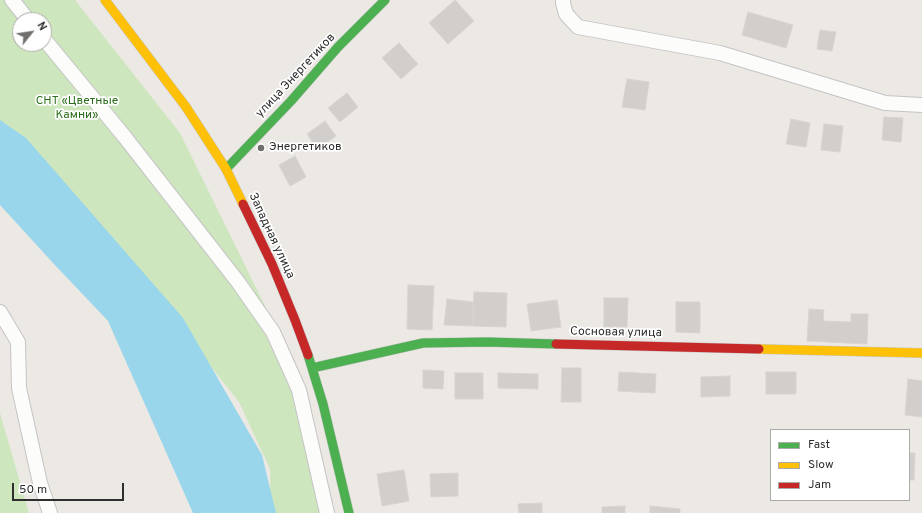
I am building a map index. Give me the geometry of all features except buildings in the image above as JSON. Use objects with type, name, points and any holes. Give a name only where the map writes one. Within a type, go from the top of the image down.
[{"type":"street","points":[[12,0],[22,12]]},
{"type":"street","name":"улица Энергетиков","points":[[226,169],[291,102],[338,47],[385,0]]},
{"type":"street","points":[[563,0],[566,14],[578,27],[720,53],[886,103],[922,105]]},
{"type":"street","name":"Западная улица","points":[[106,1],[186,107],[226,169],[272,264],[295,320],[312,368],[323,404],[349,513]]},
{"type":"street","points":[[52,49],[129,142],[238,282],[273,332],[299,390],[327,513]]},
{"type":"street","points":[[0,312],[18,342],[19,388],[40,483],[50,513]]},
{"type":"street","name":"Сосновая улица","points":[[312,368],[423,344],[466,342],[922,353]]},
{"type":"green space","name":"СНТ «Цветные Камни»","points":[[0,0],[75,0],[180,133],[293,363],[330,513],[271,513],[270,469],[239,402],[112,243],[0,121]]},
{"type":"green space","points":[[0,413],[29,513],[0,513]]},
{"type":"water","points":[[0,120],[26,138],[183,318],[262,455],[276,513],[193,513],[108,321],[0,205]]},
{"type":"traffic: fast","points":[[226,169],[291,101],[338,47],[385,0]]},
{"type":"traffic: fast","points":[[312,368],[423,343],[488,342],[556,344]]},
{"type":"traffic: fast","points":[[308,355],[323,404],[349,513]]},
{"type":"traffic: slow","points":[[105,0],[186,107],[226,169],[243,204]]},
{"type":"traffic: slow","points":[[759,349],[922,353]]},
{"type":"traffic: jam","points":[[243,204],[272,264],[308,355]]},
{"type":"traffic: jam","points":[[556,344],[759,349]]},
{"type":"place","name":"Энергетиков","points":[[261,148]]}]
